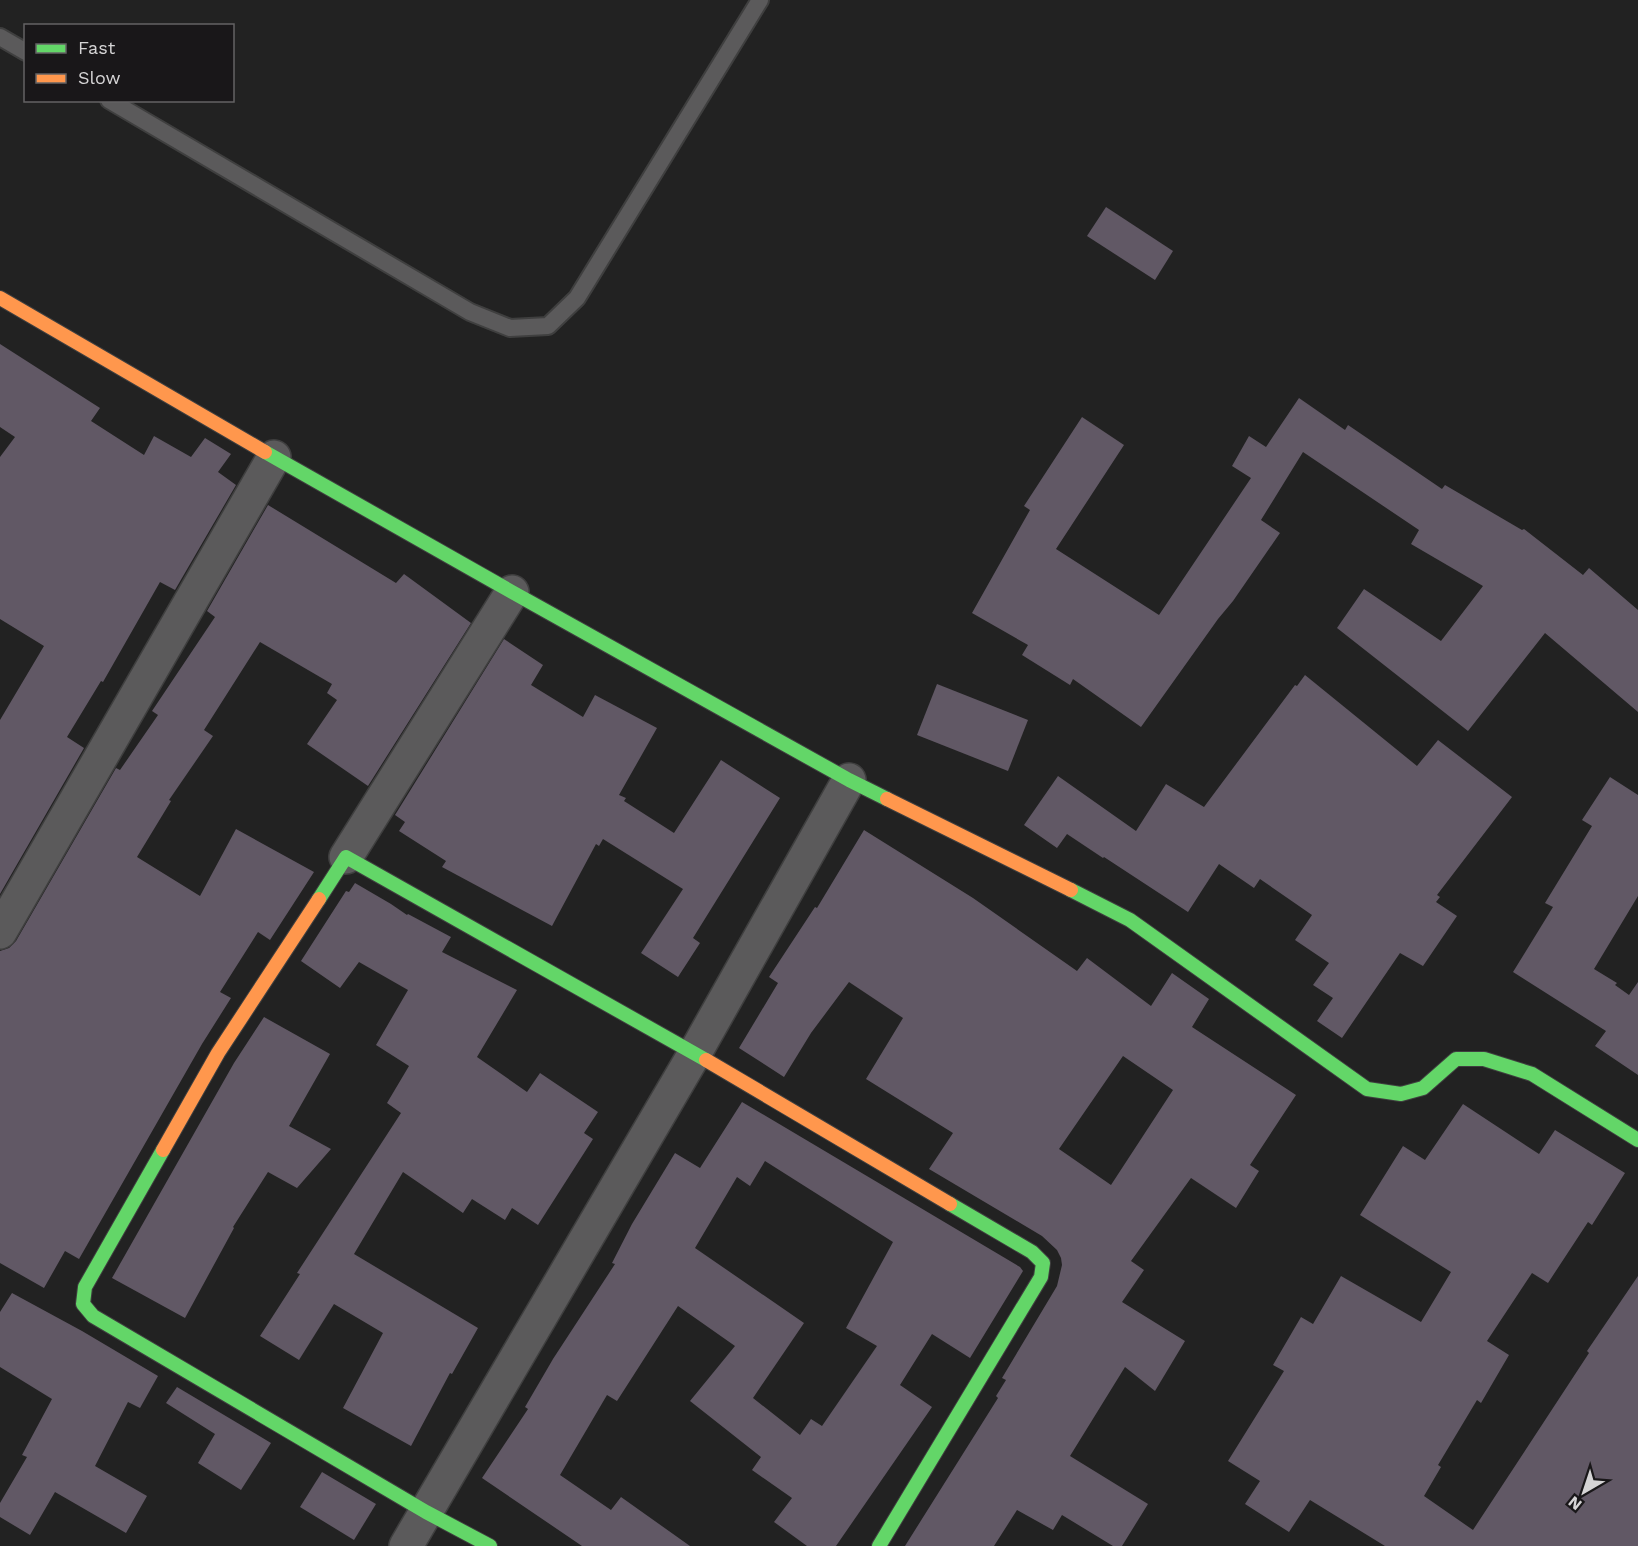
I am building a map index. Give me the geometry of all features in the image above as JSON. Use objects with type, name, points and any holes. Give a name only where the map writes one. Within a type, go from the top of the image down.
[{"type":"street","points":[[0,298],[274,457],[849,780],[1130,920],[1366,1089],[1401,1094],[1423,1088],[1456,1059],[1484,1059],[1532,1074],[1638,1140]]},
{"type":"street","points":[[0,932],[274,457]]},
{"type":"street","points":[[490,1546],[426,1512],[93,1316],[82,1304],[85,1287],[218,1053],[346,857],[512,592]]},
{"type":"street","points":[[406,1546],[695,1053],[849,780]]},
{"type":"street","points":[[346,857],[695,1053],[1032,1252],[1043,1263],[1041,1277],[879,1546]]},
{"type":"lane","points":[[112,102],[470,312],[510,328],[548,326],[577,298],[760,0]]},
{"type":"lane","points":[[0,37],[24,51]]},
{"type":"building","points":[[1106,207],[1173,251],[1155,280],[1087,236]]},
{"type":"building","points":[[0,344],[100,408],[91,421],[144,455],[154,436],[191,457],[205,438],[231,454],[218,472],[236,485],[175,590],[160,582],[103,682],[101,681],[67,737],[84,748],[0,894],[0,720],[44,646],[0,619],[0,457],[15,437],[0,427]]},
{"type":"building","points":[[1299,398],[1345,430],[1348,425],[1442,489],[1445,485],[1522,530],[1524,529],[1583,575],[1589,568],[1638,610],[1638,712],[1545,633],[1468,731],[1337,628],[1364,589],[1441,641],[1483,586],[1411,544],[1419,530],[1303,452],[1261,520],[1280,533],[1141,727],[1073,679],[1070,685],[1022,655],[1028,645],[972,613],[1030,510],[1024,506],[1082,417],[1124,445],[1056,549],[1159,615],[1251,478],[1232,466],[1249,436],[1266,447]]},
{"type":"building","points":[[268,505],[396,583],[404,574],[471,623],[368,786],[307,744],[337,700],[327,693],[332,684],[260,642],[204,730],[213,736],[169,800],[171,801],[137,857],[200,896],[236,829],[314,872],[270,940],[258,932],[220,992],[231,998],[202,1044],[79,1259],[65,1251],[44,1288],[0,1263],[0,951],[9,948],[16,941],[116,768],[120,770],[158,715],[152,711],[215,617],[207,611]]},
{"type":"building","points":[[504,639],[543,665],[531,685],[583,717],[595,695],[657,728],[619,795],[626,798],[624,801],[674,833],[721,760],[780,798],[693,938],[700,943],[678,977],[641,953],[683,889],[603,839],[599,846],[596,844],[552,926],[442,867],[446,861],[399,831],[405,822],[395,815]]},
{"type":"building","points":[[1305,675],[1417,766],[1438,740],[1512,797],[1437,895],[1440,897],[1436,902],[1457,916],[1423,966],[1400,953],[1342,1038],[1317,1021],[1333,998],[1313,985],[1329,963],[1295,940],[1312,915],[1260,879],[1254,888],[1219,864],[1188,912],[1067,834],[1057,848],[1024,825],[1058,776],[1136,831],[1166,784],[1204,807],[1295,685],[1297,686]]},
{"type":"building","points":[[937,684],[1028,720],[1008,771],[917,735]]},
{"type":"building","points":[[1610,777],[1638,795],[1638,896],[1594,969],[1617,983],[1615,985],[1629,995],[1638,982],[1638,1075],[1595,1046],[1606,1031],[1513,972],[1553,907],[1545,903],[1592,826],[1582,820]]},
{"type":"building","points":[[864,830],[973,898],[1077,971],[1087,958],[1151,1006],[1172,973],[1209,999],[1192,1027],[1296,1095],[1250,1165],[1259,1171],[1236,1208],[1191,1178],[1131,1261],[1144,1270],[1122,1302],[1185,1341],[1155,1391],[1125,1367],[1070,1456],[1148,1504],[1122,1546],[1113,1546],[1062,1515],[1053,1530],[1017,1510],[994,1546],[905,1546],[998,1398],[996,1396],[1006,1380],[1002,1378],[1057,1286],[1062,1265],[1057,1250],[1042,1236],[929,1169],[953,1133],[866,1079],[903,1018],[849,982],[811,1033],[784,1077],[739,1048],[778,983],[769,977],[815,907],[817,908]],"holes":[[[1123,1056],[1173,1090],[1111,1185],[1059,1149]]]},
{"type":"building","points":[[355,883],[407,915],[451,937],[442,952],[517,990],[477,1057],[527,1092],[540,1073],[598,1112],[584,1133],[593,1139],[538,1225],[512,1208],[505,1220],[472,1199],[463,1213],[403,1172],[354,1254],[478,1328],[452,1374],[450,1373],[411,1446],[343,1408],[383,1333],[334,1304],[299,1360],[260,1336],[300,1274],[297,1273],[401,1113],[387,1103],[409,1066],[376,1045],[408,990],[359,962],[340,988],[301,961],[346,891],[349,892]]},
{"type":"building","points":[[264,1017],[330,1054],[289,1126],[331,1149],[297,1188],[268,1172],[233,1227],[185,1318],[112,1278],[234,1063]]},
{"type":"building","points":[[742,1102],[1020,1267],[1023,1271],[970,1358],[932,1334],[900,1385],[932,1407],[836,1546],[807,1546],[774,1522],[792,1498],[752,1470],[761,1457],[690,1401],[735,1346],[678,1306],[617,1401],[607,1395],[560,1475],[611,1510],[621,1497],[690,1546],[582,1546],[482,1478],[528,1409],[525,1407],[553,1359],[615,1264],[612,1263],[632,1224],[675,1153],[700,1168]],"holes":[[[765,1161],[893,1242],[846,1328],[877,1346],[822,1426],[811,1419],[800,1435],[753,1398],[804,1323],[695,1248],[737,1177],[750,1186]]]},
{"type":"building","points":[[1463,1104],[1539,1154],[1555,1130],[1625,1173],[1592,1225],[1588,1222],[1548,1283],[1532,1273],[1487,1341],[1509,1355],[1481,1403],[1477,1400],[1438,1465],[1441,1467],[1424,1496],[1473,1530],[1589,1353],[1587,1351],[1638,1276],[1638,1546],[1385,1546],[1310,1500],[1289,1532],[1245,1504],[1260,1481],[1228,1461],[1284,1371],[1273,1365],[1301,1317],[1313,1324],[1341,1276],[1421,1322],[1451,1272],[1360,1215],[1403,1146],[1425,1160]]},
{"type":"building","points":[[12,1293],[158,1376],[140,1408],[128,1402],[95,1466],[147,1496],[126,1533],[55,1492],[30,1535],[0,1517],[0,1503],[27,1457],[22,1455],[52,1399],[0,1367],[0,1312]]},
{"type":"building","points":[[177,1387],[271,1443],[241,1490],[198,1463],[215,1434],[166,1403]]},
{"type":"building","points":[[322,1472],[376,1504],[354,1540],[300,1507]]},
{"type":"traffic: fast","points":[[265,452],[512,592],[887,799]]},
{"type":"traffic: fast","points":[[319,899],[346,857],[706,1060]]},
{"type":"traffic: fast","points":[[1071,890],[1130,920],[1367,1089],[1401,1094],[1423,1088],[1456,1059],[1484,1059],[1532,1074],[1638,1140]]},
{"type":"traffic: fast","points":[[163,1150],[85,1287],[83,1304],[93,1316],[426,1512],[490,1546]]},
{"type":"traffic: fast","points":[[879,1546],[1041,1277],[1043,1263],[1032,1252],[950,1204]]},
{"type":"traffic: slow","points":[[0,298],[265,452]]},
{"type":"traffic: slow","points":[[887,799],[1071,890]]},
{"type":"traffic: slow","points":[[163,1150],[218,1053],[319,899]]},
{"type":"traffic: slow","points":[[706,1060],[950,1204]]}]
